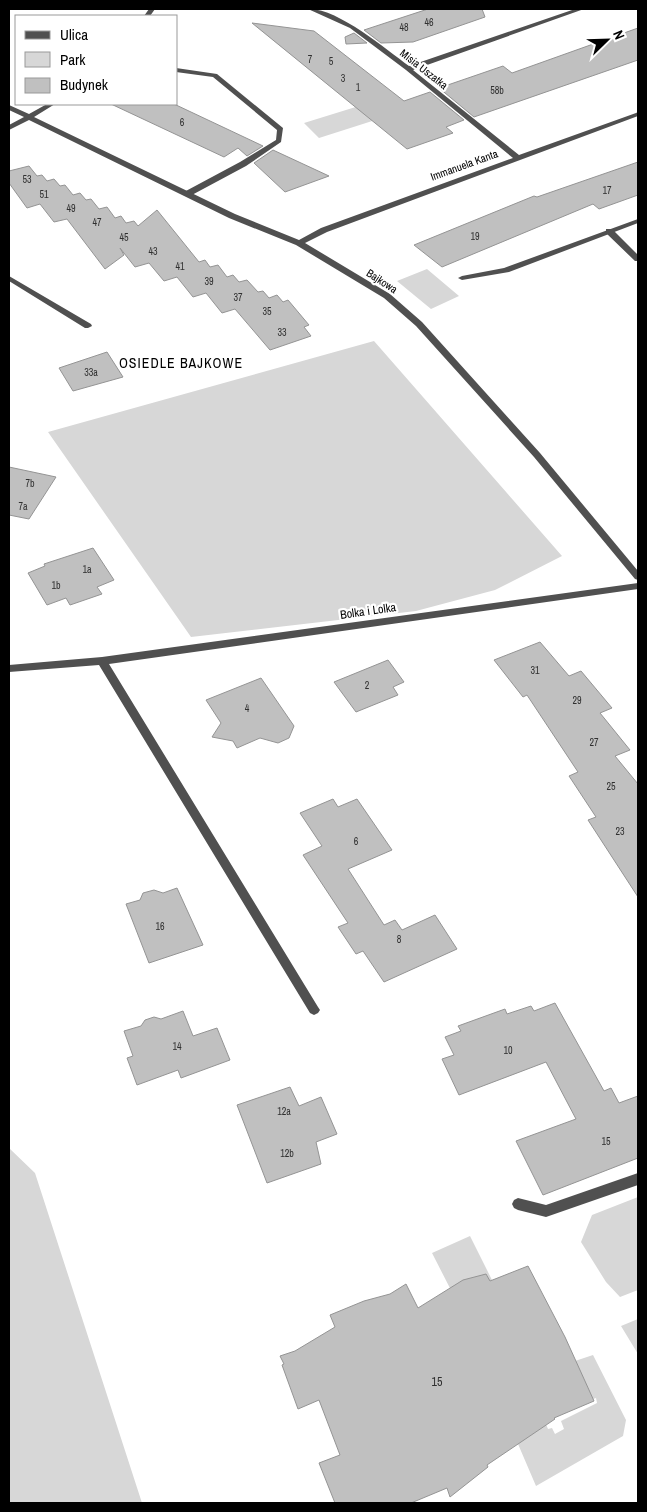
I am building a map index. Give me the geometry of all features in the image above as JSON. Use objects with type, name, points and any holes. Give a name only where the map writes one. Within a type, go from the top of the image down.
[{"type":"street","name":"Misia Uszatka","points":[[311,9],[352,27],[408,69],[517,157]]},
{"type":"street","points":[[408,69],[581,9]]},
{"type":"street","points":[[178,70],[215,74],[281,129],[279,141],[243,164],[187,194]]},
{"type":"street","points":[[9,128],[50,105]]},
{"type":"street","name":"Bajkowa","points":[[9,107],[232,216],[299,243],[387,296],[419,324],[537,455],[638,577]]},
{"type":"street","name":"Immanuela Kanta","points":[[299,243],[324,230],[517,157],[638,114]]},
{"type":"street","points":[[462,278],[506,270],[638,221]]},
{"type":"street","points":[[609,231],[638,258]]},
{"type":"street","points":[[9,278],[88,326]]},
{"type":"street","name":"Bolka i Lolka","points":[[9,669],[102,661],[638,586]]},
{"type":"street","points":[[102,661],[314,1010]]},
{"type":"street","points":[[518,1204],[546,1211],[638,1178]]},
{"type":"green space","points":[[375,101],[391,115],[319,138],[304,123]]},
{"type":"green space","points":[[427,269],[459,296],[431,309],[397,281]]},
{"type":"green space","points":[[374,341],[562,556],[495,590],[416,611],[191,637],[48,432]]},
{"type":"green space","points":[[9,1148],[35,1173],[142,1503],[9,1503]]},
{"type":"green space","points":[[638,1197],[638,1290],[620,1297],[606,1282],[581,1242],[592,1215]]},
{"type":"green space","points":[[470,1236],[492,1280],[454,1296],[432,1253]]},
{"type":"green space","points":[[638,1319],[638,1354],[621,1326]]},
{"type":"green space","points":[[593,1355],[626,1420],[623,1436],[536,1486],[518,1444],[545,1422],[548,1429],[552,1428],[555,1434],[564,1429],[561,1421],[597,1403],[596,1398],[593,1399],[575,1361]]},
{"type":"building","points":[[428,9],[482,9],[485,17],[413,42],[381,43],[364,30]]},
{"type":"building","points":[[252,23],[314,31],[404,101],[430,92],[464,120],[446,127],[453,133],[407,149]]},
{"type":"building","points":[[638,28],[638,60],[474,117],[439,88],[503,66],[512,73]]},
{"type":"building","points":[[354,33],[367,43],[346,44],[345,37]]},
{"type":"building","points":[[113,105],[176,105],[263,146],[247,156],[238,148],[224,157]]},
{"type":"building","points":[[273,150],[329,176],[285,192],[254,163]]},
{"type":"building","points":[[638,162],[638,195],[599,209],[593,204],[442,267],[414,245],[534,196],[537,197]]},
{"type":"building","points":[[29,166],[37,176],[42,175],[47,181],[54,179],[60,186],[65,185],[73,195],[80,193],[86,200],[91,199],[99,209],[107,207],[115,218],[121,216],[126,223],[134,221],[138,226],[157,210],[199,262],[205,260],[210,267],[218,265],[227,277],[233,275],[239,282],[247,280],[258,292],[263,291],[269,298],[277,295],[283,302],[288,300],[309,325],[304,327],[311,336],[270,350],[235,309],[222,313],[206,293],[193,297],[177,277],[164,281],[149,263],[135,267],[120,248],[124,255],[105,269],[67,219],[54,222],[40,204],[27,208],[9,183],[9,171]]},
{"type":"building","points":[[107,352],[123,377],[73,391],[59,368]]},
{"type":"building","points":[[9,467],[56,477],[29,519],[9,515]]},
{"type":"building","points":[[93,548],[114,580],[97,587],[102,594],[70,605],[66,598],[47,605],[28,573],[45,566],[44,564]]},
{"type":"building","points":[[540,642],[569,676],[581,671],[612,708],[600,713],[630,750],[615,756],[638,784],[638,897],[588,820],[596,817],[569,776],[578,772],[527,695],[523,697],[494,660]]},
{"type":"building","points":[[388,660],[404,682],[393,687],[398,695],[356,712],[334,682]]},
{"type":"building","points":[[261,678],[294,726],[289,738],[278,743],[260,738],[237,748],[233,741],[212,737],[221,723],[206,700]]},
{"type":"building","points":[[333,799],[338,807],[357,799],[392,850],[348,869],[384,925],[395,920],[402,930],[435,915],[457,949],[384,982],[363,951],[356,954],[338,927],[348,923],[303,855],[322,846],[300,813]]},
{"type":"building","points":[[177,888],[203,945],[149,963],[126,904],[140,900],[143,893],[154,890],[163,893]]},
{"type":"building","points":[[555,1003],[604,1091],[611,1088],[619,1103],[638,1096],[638,1158],[543,1195],[516,1141],[576,1119],[546,1062],[459,1095],[442,1059],[454,1055],[445,1037],[461,1031],[458,1026],[505,1009],[507,1014],[531,1006],[534,1011]]},
{"type":"building","points":[[183,1011],[193,1036],[217,1028],[230,1060],[181,1078],[178,1070],[137,1085],[127,1058],[133,1056],[124,1031],[141,1026],[145,1020],[154,1017],[161,1019]]},
{"type":"building","points":[[290,1087],[299,1106],[321,1097],[337,1134],[316,1142],[321,1164],[267,1183],[237,1105]]},
{"type":"building","points":[[528,1266],[565,1337],[594,1401],[554,1418],[487,1465],[488,1467],[450,1497],[447,1488],[411,1503],[335,1503],[319,1463],[340,1455],[319,1400],[298,1409],[280,1356],[295,1351],[335,1327],[330,1315],[364,1301],[390,1294],[406,1284],[418,1308],[463,1280],[486,1274],[490,1281]]},
{"type":"district","name":"OSIEDLE BAJKOWE","points":[[181,363]]}]
